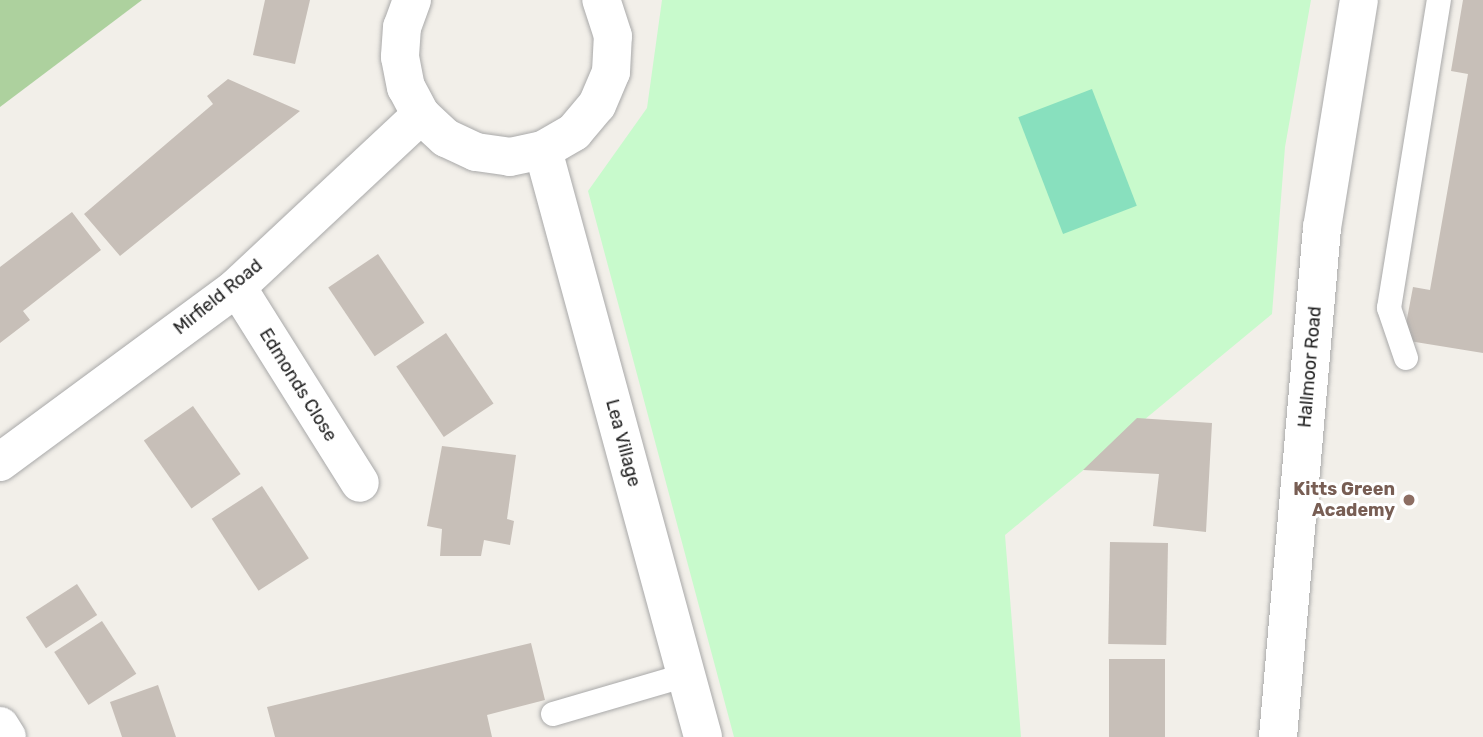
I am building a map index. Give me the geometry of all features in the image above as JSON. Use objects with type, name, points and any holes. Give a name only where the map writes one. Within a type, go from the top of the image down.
[{"type":"street","points":[[412,0],[402,27],[400,57],[406,88],[421,115],[446,138],[476,152],[510,157],[543,150],[574,132],[597,105],[611,72],[613,36],[601,0]]},
{"type":"street","name":"Hallmoor Road","points":[[1278,737],[1322,228],[1359,0]]},
{"type":"street","name":"Mirfield Road","points":[[0,461],[237,287],[421,115]]},
{"type":"street","name":"Lea Village","points":[[543,150],[703,737]]},
{"type":"street","name":"Edmonds Close","points":[[237,287],[360,483]]},
{"type":"street","points":[[0,726],[7,737]]},
{"type":"lane","points":[[1406,358],[1390,308],[1439,0]]},
{"type":"lane","points":[[553,714],[686,675]]},
{"type":"green space","points":[[0,0],[142,0],[0,107]]},
{"type":"green space","points":[[662,0],[1311,0],[1285,147],[1272,314],[1005,535],[1021,737],[734,737],[588,191],[647,108]]},
{"type":"green space","points":[[1092,89],[1137,206],[1063,234],[1018,117]]},
{"type":"building","points":[[265,0],[310,0],[295,64],[253,55]]},
{"type":"building","points":[[1463,0],[1483,0],[1483,353],[1403,340],[1413,287],[1430,290],[1468,74],[1451,71]]},
{"type":"building","points":[[228,79],[300,111],[120,256],[84,214],[213,104],[207,96]]},
{"type":"building","points":[[72,212],[101,250],[23,311],[30,320],[0,343],[0,267]]},
{"type":"building","points":[[378,254],[424,323],[375,356],[328,288]]},
{"type":"building","points":[[446,333],[494,403],[444,437],[396,367]]},
{"type":"building","points":[[193,406],[241,474],[191,508],[144,440]]},
{"type":"building","points":[[1137,418],[1212,423],[1206,532],[1153,526],[1159,474],[1083,470]]},
{"type":"building","points":[[442,446],[516,455],[507,519],[514,521],[510,545],[484,540],[481,556],[440,556],[442,529],[427,526]]},
{"type":"building","points":[[262,486],[309,558],[259,591],[212,519]]},
{"type":"building","points":[[1110,542],[1168,543],[1166,645],[1108,644]]},
{"type":"building","points":[[77,584],[97,615],[46,648],[26,617]]},
{"type":"building","points":[[102,621],[136,674],[89,705],[54,652]]},
{"type":"building","points":[[531,643],[545,700],[487,715],[492,737],[275,737],[267,707]]},
{"type":"building","points":[[1109,659],[1165,659],[1165,737],[1109,737]]},
{"type":"building","points":[[158,685],[176,737],[122,737],[110,702]]},
{"type":"place","name":"Kitts Green Academy","points":[[1409,500]]}]
